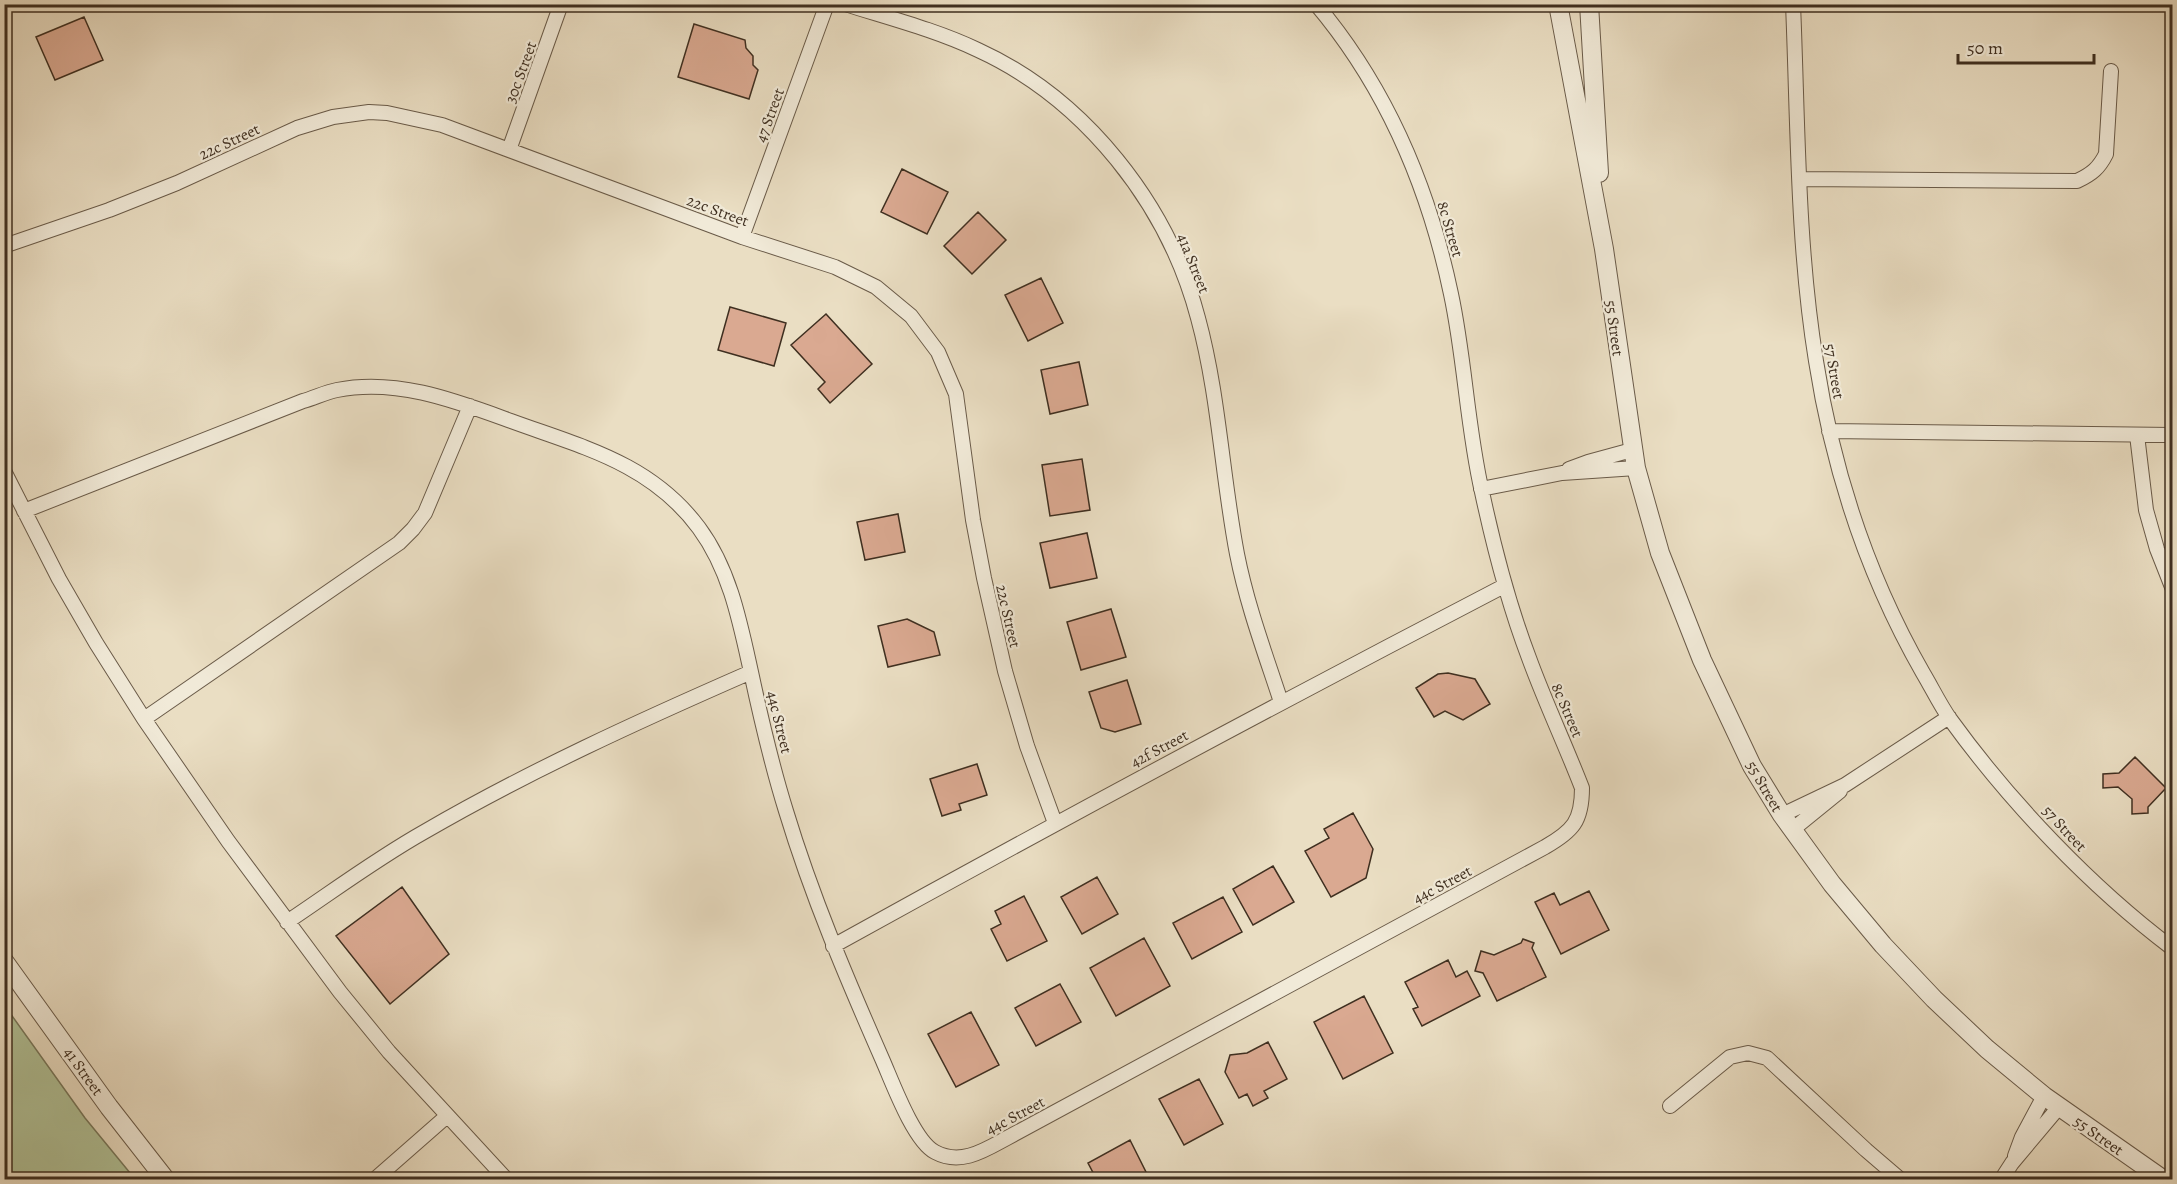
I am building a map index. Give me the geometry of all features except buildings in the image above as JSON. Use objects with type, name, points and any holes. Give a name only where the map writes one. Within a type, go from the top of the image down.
[{"type":"street","name":"30c Street","points":[[509,150],[561,4]]},
{"type":"street","name":"47 Street","points":[[742,237],[827,4]]},
{"type":"street","name":"41a Street","points":[[845,4],[924,29],[978,50],[1029,79],[1075,114],[1115,156],[1153,211],[1177,258],[1198,316],[1211,376],[1237,555],[1255,625],[1281,702]]},
{"type":"street","name":"8c Street","points":[[1316,4],[1330,20],[1367,75],[1394,123],[1422,189],[1438,237],[1451,296],[1481,489],[1504,586],[1528,658],[1575,770]]},
{"type":"street","name":"55 Street","points":[[1558,4],[1604,249],[1634,459],[1660,553],[1702,660],[1752,766],[1787,823],[1832,884],[1876,937],[1934,999],[1987,1049],[2044,1096],[2164,1179]]},
{"type":"street","name":"55 Street","points":[[1588,4],[1604,249]]},
{"type":"street","name":"57 Street","points":[[1793,4],[1804,254],[1816,362],[1829,431],[1848,503],[1875,576],[1908,646],[1948,717],[2009,792],[2078,866],[2172,948]]},
{"type":"street","points":[[1800,179],[2077,181],[2091,175],[2101,165],[2106,154],[2111,71]]},
{"type":"street","name":"22c Street","points":[[4,246],[109,210],[177,183],[297,128],[333,117],[369,112],[406,115],[442,125],[742,237],[835,267],[876,287],[910,316],[938,352],[956,394],[974,520],[1005,671],[1027,746],[1055,823]]},
{"type":"street","name":"44c Street","points":[[24,511],[336,390],[363,387],[394,387],[470,406],[631,467],[671,496],[699,528],[721,566],[733,598],[785,809],[833,946],[887,1071],[920,1140],[934,1152],[950,1158],[968,1157],[1008,1138],[1562,837],[1575,825],[1582,807],[1582,788],[1575,770]]},
{"type":"street","points":[[144,719],[399,543],[426,513],[470,406]]},
{"type":"street","points":[[1829,431],[2172,435]]},
{"type":"street","points":[[2137,435],[2146,510],[2157,549],[2172,587]]},
{"type":"street","points":[[1481,489],[1562,473],[1588,462],[1634,459]]},
{"type":"street","points":[[4,471],[69,597],[144,719],[287,922],[389,1053],[507,1179]]},
{"type":"street","name":"42f Street","points":[[833,946],[1055,823],[1504,586]]},
{"type":"street","points":[[287,922],[381,858],[458,812],[578,750],[751,672]]},
{"type":"street","points":[[1787,823],[1948,717]]},
{"type":"street","name":"41 Street","points":[[4,961],[109,1107],[165,1179]]},
{"type":"street","points":[[1670,1106],[1730,1057],[1748,1053],[1767,1058],[1866,1150],[1901,1179]]},
{"type":"street","points":[[2012,1164],[2022,1137],[2044,1096]]},
{"type":"street","points":[[2001,1179],[2059,1107]]},
{"type":"street","points":[[374,1179],[447,1116]]},
{"type":"green space","points":[[5,1006],[85,1118],[135,1179],[5,1179]]}]
